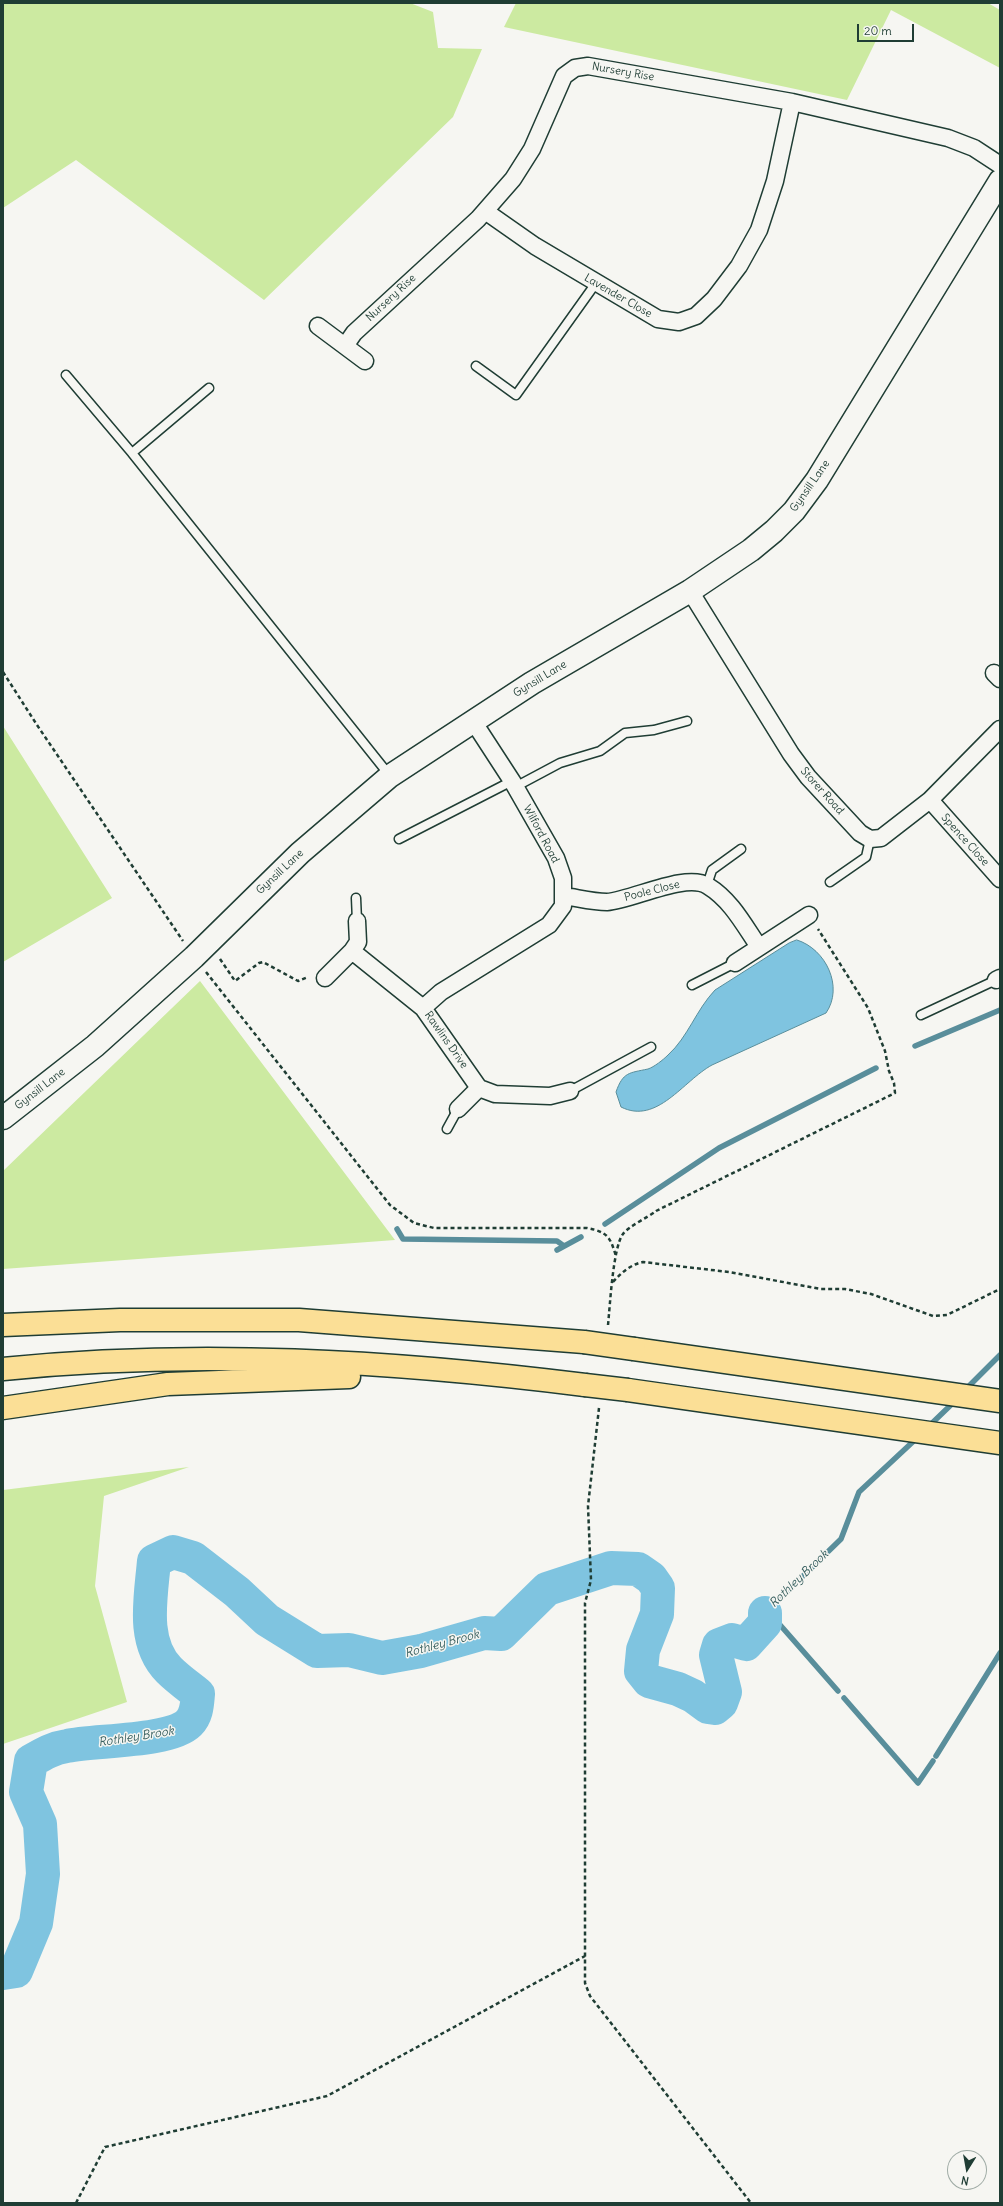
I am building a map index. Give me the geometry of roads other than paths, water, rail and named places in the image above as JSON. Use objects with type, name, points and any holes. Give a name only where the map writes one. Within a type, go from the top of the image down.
[{"type":"highway","points":[[3,1326],[120,1320],[299,1320],[584,1342],[996,1401]]},
{"type":"highway","points":[[3,1370],[58,1364],[138,1361],[270,1361],[417,1367],[585,1384],[1000,1443]]},
{"type":"highway","points":[[3,1408],[168,1384],[327,1377],[534,1378]]},
{"type":"street","name":"Nursery Rise","points":[[345,346],[354,333],[485,211],[513,178],[532,149],[564,76],[575,68],[588,66],[792,102],[948,138],[974,148],[1000,165]]},
{"type":"street","name":"Lavender Close","points":[[485,211],[535,246],[658,319],[679,322],[696,316],[714,299],[739,266],[759,230],[775,182],[792,102]]},
{"type":"street","name":"Gynsill Lane","points":[[3,1118],[95,1046],[201,950],[300,853],[390,776],[532,683],[690,591],[751,550],[774,531],[794,511],[816,480],[883,374],[1000,181]]},
{"type":"street","points":[[318,326],[365,361]]},
{"type":"street","name":"Storer Road","points":[[690,591],[791,754],[808,777],[860,833],[870,839]]},
{"type":"street","name":"Wilford Road","points":[[423,1008],[441,992],[549,925],[563,906],[563,878],[556,858],[514,784],[473,721]]},
{"type":"street","points":[[870,839],[881,838],[930,800],[1000,729]]},
{"type":"street","name":"Spence Close","points":[[930,800],[1000,879]]},
{"type":"street","name":"Poole Close","points":[[564,896],[606,902],[626,898],[655,889],[692,882],[707,885]]},
{"type":"street","points":[[707,885],[728,901],[759,947]]},
{"type":"street","points":[[735,963],[809,915]]},
{"type":"street","points":[[326,976],[352,951],[358,942],[357,921]]},
{"type":"street","name":"Rawlins Drive","points":[[352,951],[423,1008],[479,1088]]},
{"type":"street","points":[[458,1109],[479,1088],[495,1094],[550,1096],[570,1091]]},
{"type":"lane","points":[[476,366],[516,395],[596,283]]},
{"type":"lane","points":[[66,375],[132,453],[390,776]]},
{"type":"lane","points":[[132,453],[209,388]]},
{"type":"lane","points":[[399,839],[560,763],[600,751],[626,733],[654,730],[687,721]]},
{"type":"lane","points":[[830,882],[866,857],[870,839]]},
{"type":"lane","points":[[707,885],[712,870],[741,850]]},
{"type":"lane","points":[[356,898],[357,921]]},
{"type":"lane","points":[[692,985],[735,963]]},
{"type":"lane","points":[[921,1015],[998,979]]},
{"type":"lane","points":[[570,1091],[651,1047]]},
{"type":"lane","points":[[448,1129],[458,1109]]},
{"type":"water","points":[[797,940],[816,952],[824,960],[829,970],[833,992],[831,1003],[826,1013],[712,1065],[658,1106],[646,1110],[634,1111],[621,1107],[616,1092],[624,1077],[628,1074],[653,1067],[668,1055],[681,1040],[702,1006],[715,990],[789,943]]},
{"type":"waterway","points":[[915,1046],[1000,1010]]},
{"type":"waterway","points":[[605,1224],[719,1148],[876,1068]]},
{"type":"waterway","points":[[397,1229],[403,1239],[557,1241],[564,1246]]},
{"type":"waterway","points":[[557,1250],[581,1237]]},
{"type":"waterway","name":"Rothley Brook","points":[[965,1390],[1000,1355]]},
{"type":"waterway","name":"Rothley Brook","points":[[928,1427],[955,1401]]},
{"type":"waterway","name":"Rothley Brook","points":[[765,1613],[841,1539],[859,1492],[918,1437]]},
{"type":"waterway","name":"Rothley Brook","points":[[3,1973],[16,1971],[36,1923],[43,1874],[40,1824],[26,1792],[31,1761],[57,1748],[166,1734],[189,1723],[195,1713],[198,1694],[172,1673],[160,1659],[154,1646],[151,1633],[150,1604],[154,1561],[173,1552],[193,1558],[237,1592],[267,1620],[317,1651],[349,1650],[382,1658],[421,1651],[484,1633],[501,1634],[547,1589],[611,1568],[638,1569],[651,1578],[658,1588],[657,1614],[643,1650],[641,1671],[649,1681],[678,1689],[693,1696],[708,1707],[715,1708],[721,1703],[725,1692],[716,1655],[719,1645],[732,1640],[746,1644],[765,1623],[765,1613]]},
{"type":"waterway","points":[[767,1610],[838,1691]]},
{"type":"waterway","points":[[936,1756],[1000,1653]]},
{"type":"waterway","points":[[844,1698],[918,1783],[933,1761]]}]
